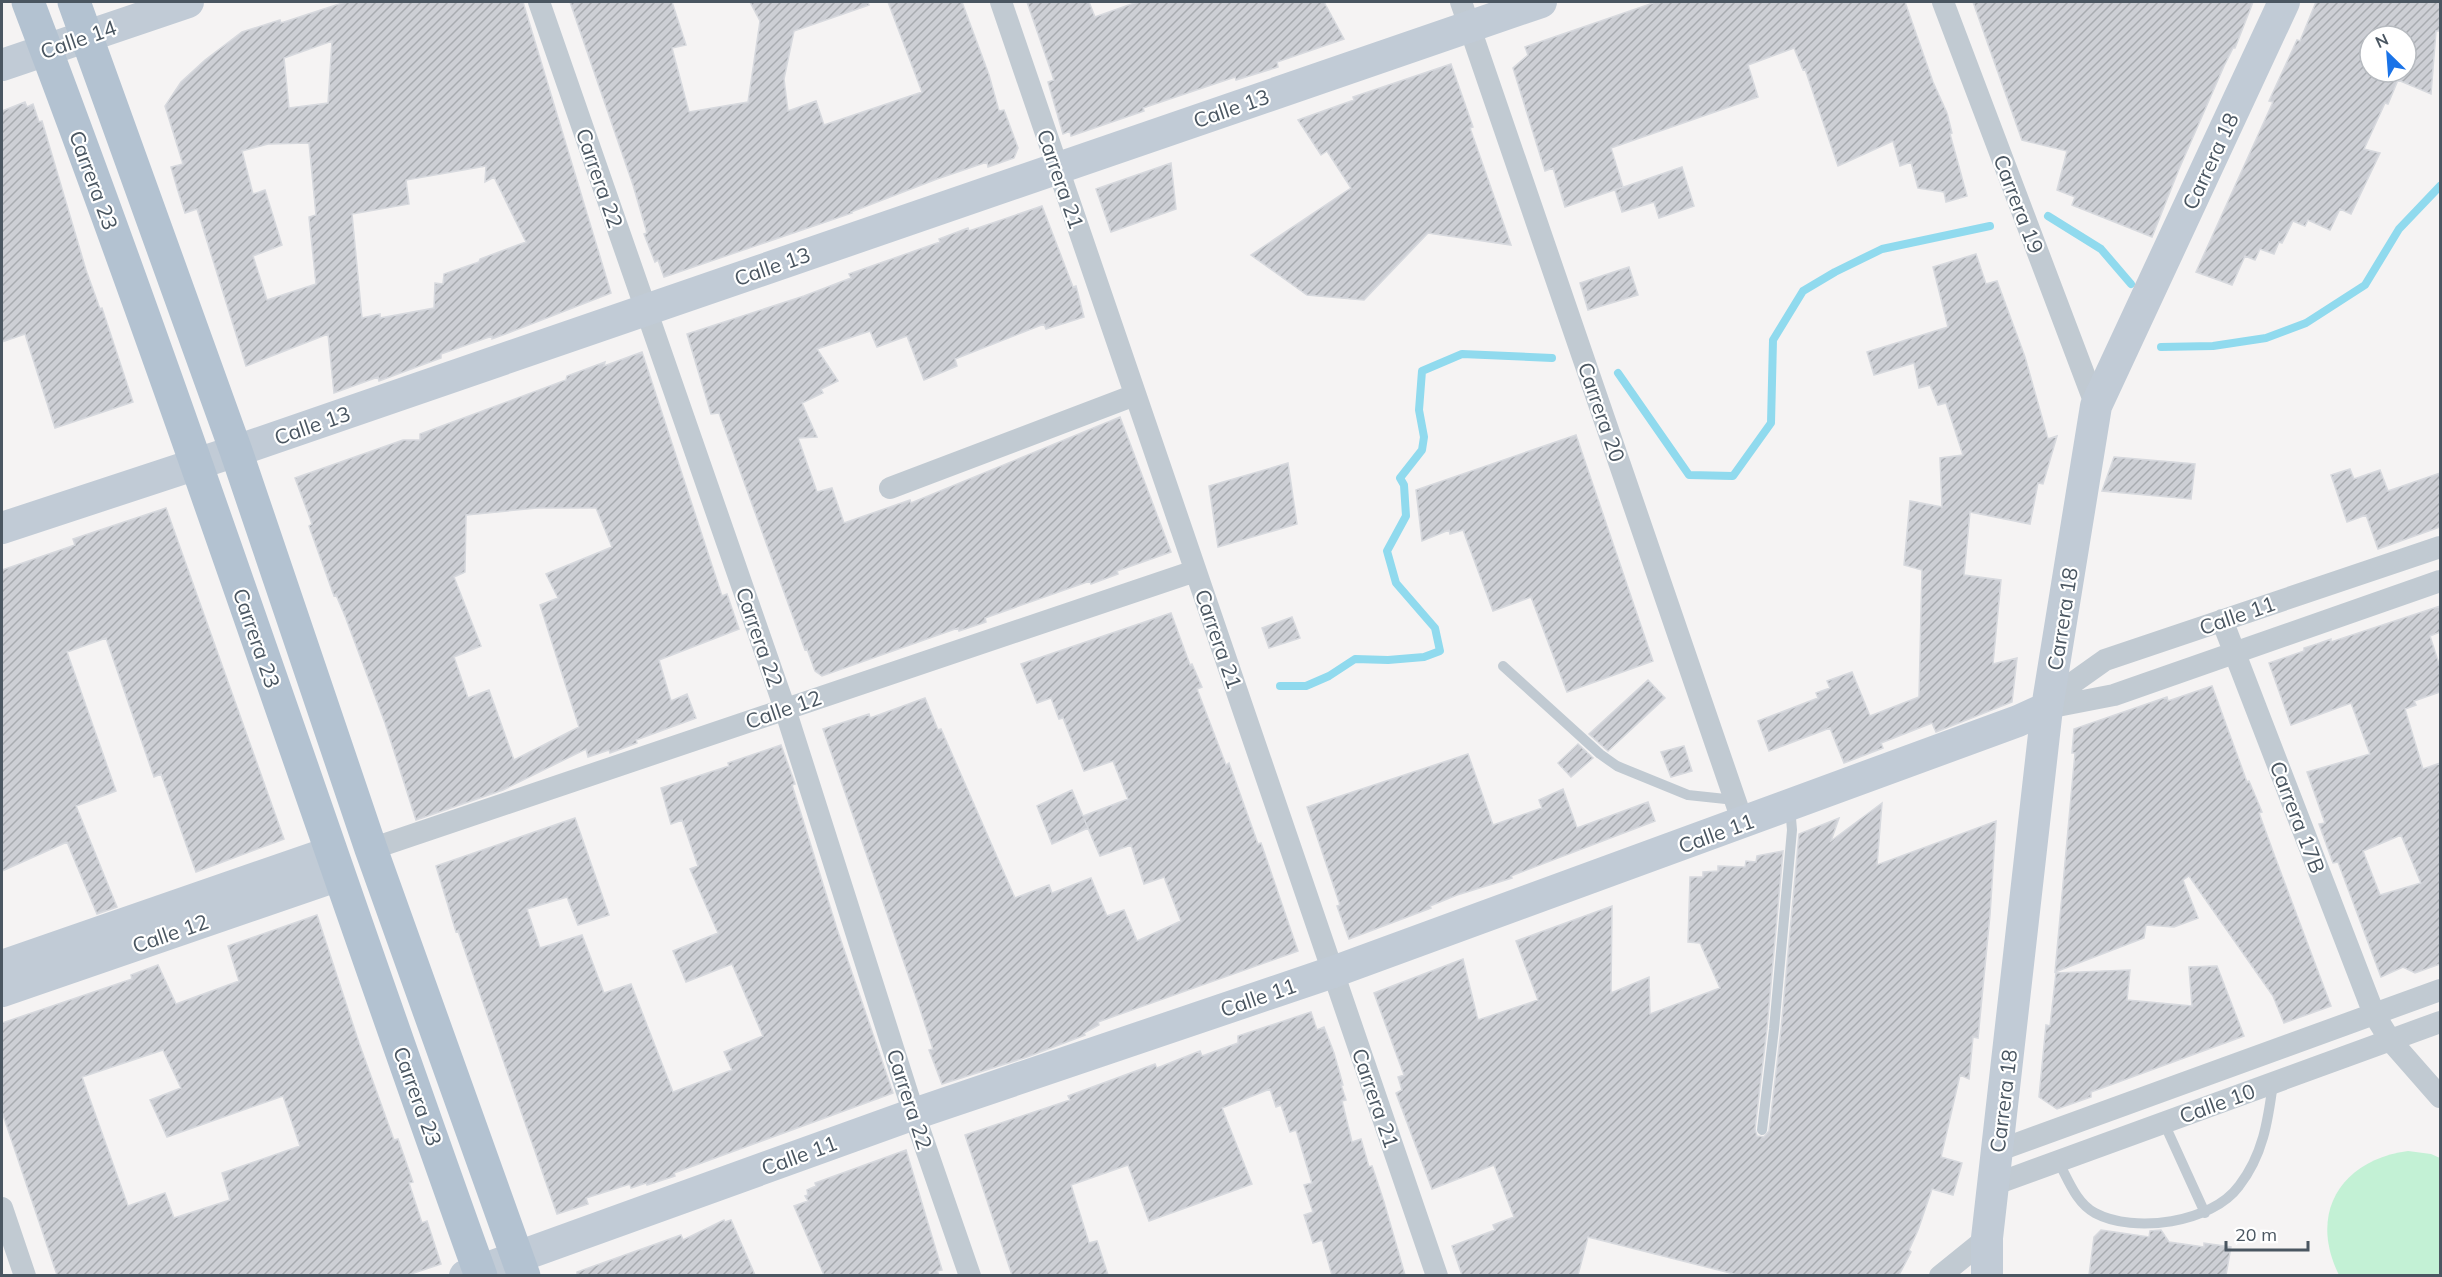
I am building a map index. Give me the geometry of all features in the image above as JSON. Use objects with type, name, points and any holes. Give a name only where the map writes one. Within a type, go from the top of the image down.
[{"type":"main road","name":"Carrera 23","points":[[28,2],[197,462],[475,1274]]},
{"type":"main road","name":"Carrera 23","points":[[74,2],[236,451],[371,849],[506,1230],[521,1266]]},
{"type":"street","name":"Calle 14","points":[[2,65],[188,2]]},
{"type":"street","name":"Carrera 22","points":[[539,2],[784,709],[914,1114],[970,1275]]},
{"type":"street","name":"Carrera 21","points":[[1001,2],[1437,1275]]},
{"type":"street","name":"Calle 13","points":[[2,528],[236,451],[1058,168],[1465,14],[1541,2]]},
{"type":"street","name":"Carrera 19","points":[[1943,2],[2096,406]]},
{"type":"street","name":"Carrera 18","points":[[1987,1275],[1987,1238],[2047,708],[2096,406],[2284,2]]},
{"type":"street","name":"Carrera 20","points":[[1465,14],[1739,812]]},
{"type":"street","points":[[890,488],[1135,395]]},
{"type":"street","name":"Calle 11","points":[[2047,708],[2074,682],[2105,660],[2440,547]]},
{"type":"street","name":"Calle 12","points":[[371,849],[1196,571]]},
{"type":"street","name":"Calle 11","points":[[475,1274],[521,1266],[914,1114],[1333,972],[1739,812],[1790,806],[2018,722],[2047,708],[2114,695],[2440,581]]},
{"type":"street","name":"Carrera 17B","points":[[2222,620],[2374,1014],[2390,1040],[2440,1097]]},
{"type":"street","name":"Calle 12","points":[[2,966],[335,864]]},
{"type":"street","name":"Calle 12","points":[[2,991],[335,864]]},
{"type":"street","name":"Calle 10","points":[[1997,1151],[2440,990]]},
{"type":"street","name":"Calle 10","points":[[1993,1185],[2440,1022]]},
{"type":"street","points":[[2,1208],[25,1275]]},
{"type":"street","points":[[1940,1275],[1987,1238]]},
{"type":"lane","points":[[1503,666],[1600,754],[1617,766],[1688,795],[1739,812]]},
{"type":"lane","points":[[1762,1130],[1774,1029],[1792,830],[1790,806]]},
{"type":"lane","points":[[2058,1161],[2078,1198],[2094,1212],[2123,1222],[2164,1222],[2205,1213],[2238,1188],[2258,1156],[2266,1130],[2273,1083]]},
{"type":"lane","points":[[2164,1123],[2205,1213]]},
{"type":"green space","points":[[2408,1151],[2431,1154],[2440,1158],[2440,1275],[2339,1275],[2330,1252],[2327,1231],[2330,1211],[2337,1193],[2349,1178],[2365,1165],[2385,1156]]},
{"type":"building","points":[[345,2],[523,2],[611,293],[492,339],[492,336],[441,354],[441,358],[379,381],[378,377],[334,393],[328,334],[246,366],[197,209],[185,213],[178,191],[171,167],[183,164],[165,106],[181,82],[205,60],[242,32],[280,20],[281,23]],"holes":[[[332,41],[328,103],[289,108],[284,58]],[[309,143],[316,215],[309,217],[316,284],[267,300],[253,256],[282,245],[265,190],[253,194],[242,151],[268,144]],[[486,166],[485,182],[494,177],[526,242],[444,274],[443,284],[435,283],[434,308],[380,318],[380,314],[362,318],[352,214],[409,204],[406,180]]]},
{"type":"building","points":[[570,2],[672,2],[686,45],[672,48],[689,112],[748,102],[760,21],[750,2],[868,2],[869,5],[794,31],[784,79],[788,111],[816,101],[824,125],[922,92],[888,2],[962,2],[989,75],[999,111],[1004,110],[1018,148],[1014,158],[988,167],[987,162],[937,179],[852,213],[664,277],[658,260],[655,262],[644,234],[647,233],[633,185]]},
{"type":"building","points":[[1027,2],[1089,2],[1095,17],[1137,2],[1324,2],[1344,39],[1277,62],[1278,67],[1236,80],[1235,77],[1143,108],[1144,111],[1071,136],[1070,131],[1063,134],[1048,82],[1054,80]]},
{"type":"building","points":[[1656,2],[1905,2],[1933,82],[1947,113],[1952,133],[1950,134],[1967,196],[1946,202],[1944,192],[1918,188],[1911,162],[1900,166],[1893,141],[1838,166],[1805,69],[1803,70],[1794,48],[1748,65],[1758,97],[1611,148],[1623,187],[1565,207],[1553,168],[1545,171],[1513,68],[1528,55],[1525,47]]},
{"type":"building","points":[[1973,2],[2253,2],[2235,48],[2224,66],[2179,169],[2152,237],[2072,205],[2075,197],[2057,190],[2067,151],[2022,140]]},
{"type":"building","points":[[2316,2],[2440,2],[2440,31],[2436,31],[2431,94],[2407,84],[2418,84],[2418,24],[2358,24],[2358,84],[2396,84],[2364,149],[2380,153],[2351,214],[2340,209],[2330,230],[2308,220],[2305,226],[2293,221],[2274,254],[2260,249],[2255,260],[2245,256],[2232,285],[2196,272],[2273,102],[2269,101],[2297,40],[2300,41]]},
{"type":"building","points":[[1451,64],[1473,127],[1470,128],[1511,245],[1428,233],[1364,300],[1307,295],[1251,255],[1351,188],[1327,151],[1321,155],[1298,120],[1354,100],[1353,97]]},
{"type":"building","points":[[25,102],[27,107],[33,104],[39,122],[42,121],[86,270],[100,309],[102,308],[133,402],[55,428],[25,334],[2,342],[2,111]]},
{"type":"building","points":[[1171,163],[1176,209],[1111,232],[1096,189]]},
{"type":"building","points":[[1682,167],[1694,206],[1659,218],[1654,202],[1622,212],[1615,190]]},
{"type":"building","points":[[1042,206],[1073,287],[1076,286],[1084,317],[1046,329],[1044,324],[955,359],[957,366],[924,380],[907,336],[877,347],[870,331],[817,349],[838,381],[821,389],[823,393],[802,403],[817,437],[798,438],[817,492],[832,488],[844,523],[910,500],[911,503],[1120,417],[1171,552],[1117,571],[1118,574],[1091,584],[1090,581],[985,618],[986,622],[959,631],[958,628],[822,676],[815,671],[807,649],[805,650],[719,413],[711,414],[687,334],[804,296],[851,278],[849,274],[940,242],[939,239],[968,228],[969,231]]},
{"type":"building","points":[[1976,254],[1986,284],[1997,281],[2025,357],[2048,439],[2057,436],[2043,484],[2038,483],[2030,524],[1970,512],[1964,575],[2001,580],[1993,664],[2017,658],[2012,702],[1936,732],[1932,723],[1881,743],[1883,748],[1844,763],[1830,728],[1769,751],[1758,721],[1818,698],[1816,693],[1830,688],[1827,681],[1852,672],[1870,716],[1919,697],[1922,570],[1904,565],[1910,501],[1942,507],[1940,458],[1963,455],[1946,403],[1938,405],[1930,385],[1919,388],[1914,363],[1874,375],[1867,352],[1948,327],[1933,267]]},
{"type":"building","points":[[1629,267],[1638,295],[1588,310],[1580,283]]},
{"type":"building","points":[[642,352],[722,596],[727,594],[739,629],[659,660],[671,701],[687,694],[696,718],[636,740],[637,743],[610,753],[609,750],[588,757],[586,749],[503,790],[416,820],[385,723],[345,616],[336,595],[334,596],[295,478],[403,440],[420,440],[420,434],[566,380],[567,376],[605,362],[604,366]],"holes":[[[537,508],[596,508],[612,547],[546,574],[558,598],[540,605],[579,727],[514,760],[489,690],[468,698],[454,657],[481,646],[454,577],[465,572],[466,515]]]},
{"type":"building","points":[[1576,435],[1653,661],[1567,692],[1531,597],[1493,611],[1463,530],[1450,534],[1449,530],[1422,541],[1416,490]]},
{"type":"building","points":[[2114,457],[2195,464],[2191,499],[2102,491]]},
{"type":"building","points":[[1288,463],[1297,524],[1218,547],[1209,486]]},
{"type":"building","points":[[2350,469],[2354,479],[2380,470],[2388,491],[2440,473],[2440,527],[2378,549],[2366,515],[2347,522],[2331,475]]},
{"type":"building","points":[[166,508],[284,839],[196,872],[161,774],[154,777],[106,638],[67,652],[116,791],[76,806],[117,907],[97,914],[67,842],[2,871],[2,570],[75,545],[73,539]]},
{"type":"building","points":[[2440,606],[2440,632],[2430,636],[2440,667],[2440,692],[2414,701],[2416,705],[2405,709],[2423,769],[2440,763],[2440,964],[2415,973],[2403,967],[2381,977],[2338,862],[2333,863],[2319,824],[2325,823],[2307,772],[2370,754],[2351,703],[2291,725],[2269,663],[2331,639],[2331,642]],"holes":[[[2401,835],[2421,883],[2380,895],[2363,851]]]},
{"type":"building","points":[[1171,613],[1190,665],[1192,664],[1202,687],[1197,689],[1226,765],[1229,763],[1258,844],[1261,843],[1298,951],[1098,1022],[1099,1025],[1084,1033],[1085,1035],[1027,1057],[942,1084],[929,1050],[933,1049],[918,1003],[823,729],[869,714],[870,718],[925,698],[938,730],[941,729],[1015,898],[1049,885],[1052,893],[1091,878],[1107,916],[1124,910],[1137,941],[1181,921],[1164,877],[1144,884],[1131,845],[1100,856],[1088,828],[1052,844],[1037,806],[1072,790],[1083,816],[1128,799],[1113,761],[1084,771],[1063,718],[1059,719],[1051,698],[1037,703],[1021,664]]},
{"type":"building","points":[[1292,617],[1300,638],[1269,648],[1262,628]]},
{"type":"building","points":[[1648,680],[1665,698],[1608,751],[1589,734]]},
{"type":"building","points":[[2212,686],[2247,782],[2249,781],[2262,812],[2259,813],[2331,1006],[2284,1023],[2273,996],[2189,876],[2183,880],[2198,918],[2174,927],[2146,925],[2144,938],[2055,972],[2075,753],[2072,753],[2074,729],[2167,697],[2168,701]]},
{"type":"building","points":[[1578,744],[1593,758],[1571,777],[1558,763]]},
{"type":"building","points":[[781,745],[795,784],[792,785],[837,929],[893,1093],[674,1173],[675,1176],[631,1188],[630,1184],[586,1198],[588,1204],[557,1214],[458,931],[456,932],[436,866],[575,818],[609,915],[578,925],[567,897],[527,909],[540,948],[582,935],[604,993],[631,984],[673,1092],[732,1070],[724,1052],[763,1036],[732,964],[686,982],[673,951],[718,933],[690,869],[698,866],[682,820],[671,824],[661,788],[729,766],[728,763]]},
{"type":"building","points":[[1684,746],[1692,771],[1671,777],[1661,752]]},
{"type":"building","points":[[1468,754],[1493,825],[1542,808],[1539,800],[1563,789],[1577,828],[1648,802],[1655,821],[1511,876],[1512,878],[1457,895],[1430,906],[1431,908],[1349,939],[1307,807]]},
{"type":"building","points":[[1882,803],[1877,865],[1996,821],[1978,1038],[1973,1037],[1969,1079],[1960,1075],[1941,1157],[1962,1163],[1953,1195],[1932,1189],[1909,1250],[1911,1252],[1899,1275],[1738,1275],[1588,1237],[1578,1275],[1462,1275],[1452,1246],[1495,1230],[1493,1225],[1514,1217],[1494,1165],[1432,1189],[1396,1093],[1402,1090],[1398,1077],[1404,1075],[1374,993],[1463,959],[1478,1020],[1538,1000],[1516,941],[1612,906],[1611,993],[1649,977],[1650,1014],[1720,988],[1700,943],[1688,942],[1690,877],[1703,877],[1703,872],[1718,871],[1718,866],[1745,867],[1746,861],[1756,862],[1757,856],[1783,851],[1767,1028],[1755,1129],[1757,1136],[1764,1137],[1769,1131],[1781,1030],[1799,834],[1839,818],[1831,841]]},
{"type":"building","points":[[317,915],[359,1043],[394,1140],[398,1139],[413,1182],[409,1183],[422,1223],[427,1221],[441,1264],[408,1275],[57,1275],[2,1112],[2,1023],[132,979],[131,975],[158,965],[176,1004],[239,981],[228,946]],"holes":[[[163,1050],[181,1088],[150,1100],[167,1137],[283,1096],[300,1146],[222,1173],[230,1200],[174,1218],[165,1193],[128,1206],[82,1077]]]},
{"type":"building","points":[[2217,966],[2244,1036],[2091,1092],[2091,1097],[2057,1109],[2039,1097],[2046,1025],[2050,1026],[2056,973],[2130,970],[2127,1000],[2192,1006],[2189,967]]},
{"type":"building","points":[[1311,1012],[1317,1030],[1324,1027],[1334,1053],[1343,1085],[1341,1085],[1346,1100],[1342,1101],[1352,1142],[1361,1139],[1369,1167],[1372,1166],[1405,1275],[1332,1275],[1322,1240],[1313,1243],[1304,1215],[1313,1212],[1304,1185],[1312,1183],[1296,1130],[1290,1132],[1281,1105],[1276,1107],[1270,1089],[1222,1108],[1252,1184],[1149,1221],[1128,1165],[1071,1185],[1089,1243],[1097,1241],[1108,1275],[1012,1275],[965,1135],[1070,1100],[1068,1096],[1155,1064],[1157,1068],[1200,1051],[1202,1056],[1238,1043],[1238,1036]]},
{"type":"building","points":[[906,1150],[942,1270],[937,1271],[939,1275],[824,1275],[794,1206],[808,1201],[805,1196],[808,1195],[807,1190],[816,1186],[815,1183]]},
{"type":"building","points":[[724,1220],[725,1222],[731,1220],[755,1275],[577,1275],[577,1272],[681,1235],[683,1240]]},
{"type":"building","points":[[2101,1230],[2149,1237],[2150,1231],[2161,1230],[2169,1242],[2204,1247],[2204,1243],[2231,1247],[2226,1275],[2089,1275],[2094,1237]]},
{"type":"waterway","points":[[2161,347],[2213,346],[2266,338],[2306,323],[2365,285],[2399,229],[2440,186]]},
{"type":"waterway","points":[[2048,216],[2101,249],[2131,284]]},
{"type":"waterway","points":[[1618,373],[1689,475],[1733,476],[1771,423],[1773,340],[1803,291],[1882,249],[1990,226]]},
{"type":"waterway","points":[[1280,686],[1306,686],[1329,676],[1355,659],[1388,660],[1424,657],[1440,651],[1435,628],[1396,583],[1387,551],[1406,516],[1404,485],[1400,478],[1422,450],[1424,437],[1419,410],[1422,371],[1462,354],[1552,358]]}]
